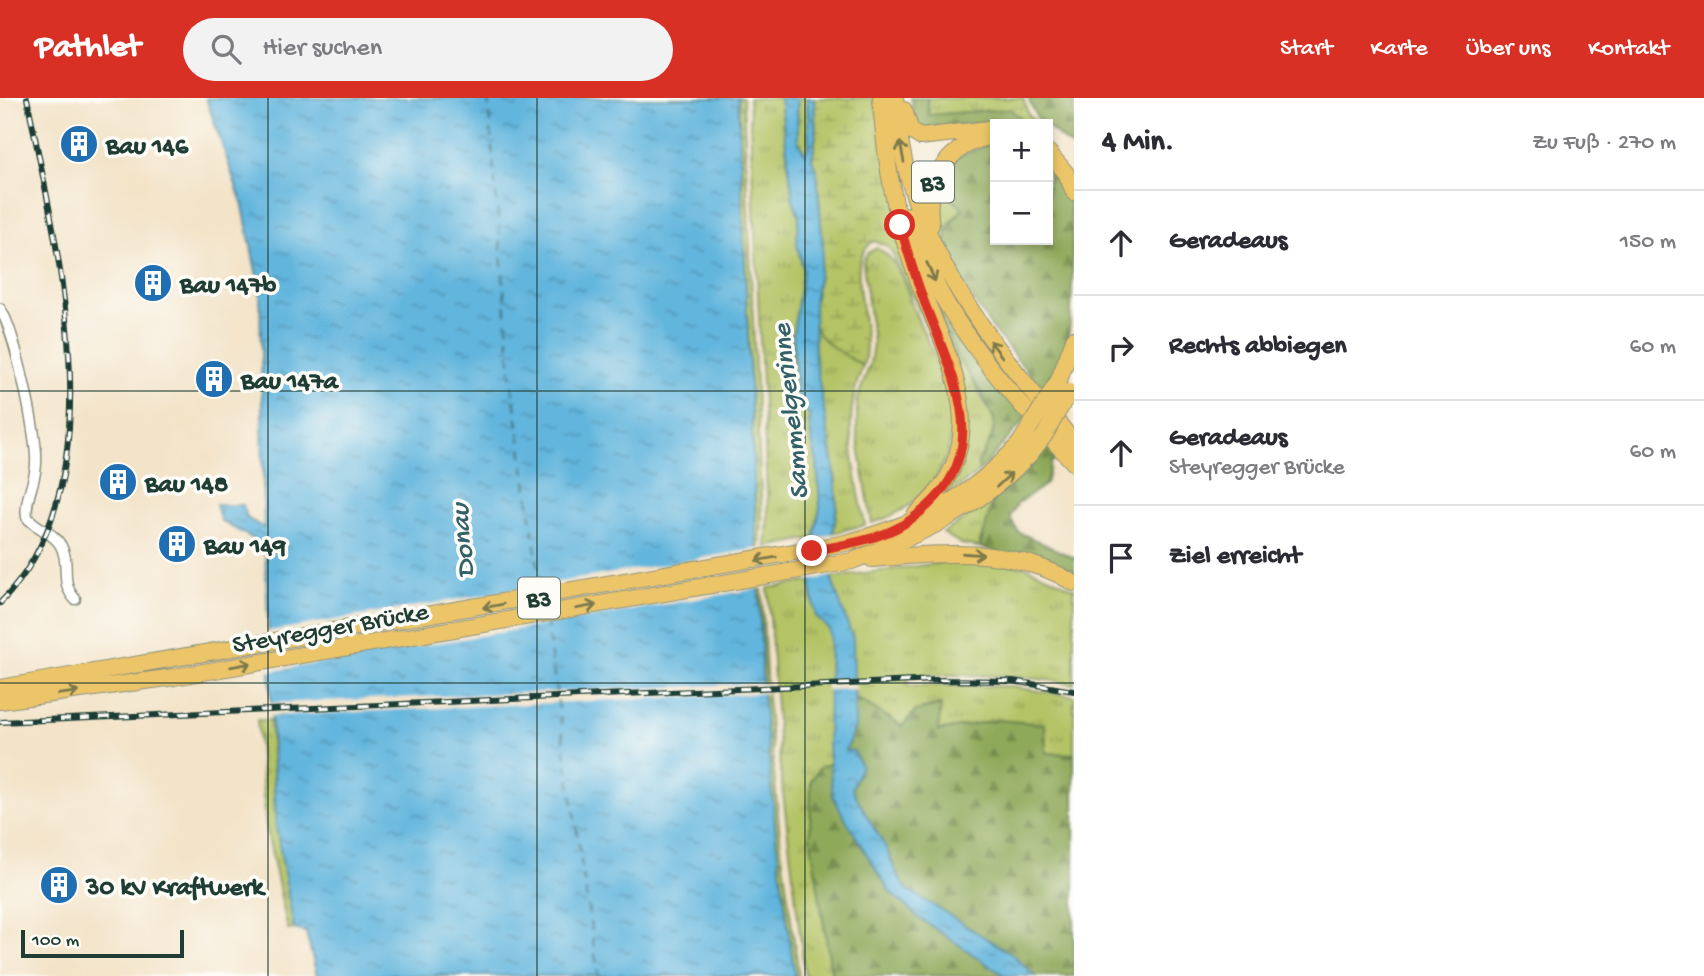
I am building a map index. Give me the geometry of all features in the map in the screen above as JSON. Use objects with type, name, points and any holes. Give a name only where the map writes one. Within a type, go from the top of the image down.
[{"type":"main road","name":"B3","points":[[881,98],[894,187],[941,293],[961,327],[1006,386],[1074,463]]},
{"type":"main road","name":"B3","points":[[895,98],[911,188],[923,224],[954,287],[995,347],[1074,442]]},
{"type":"main road","name":"B3","points":[[903,98],[908,126],[916,135],[938,136],[990,129]]},
{"type":"main road","name":"B3","points":[[942,261],[929,214],[934,181],[956,152],[970,143],[990,137]]},
{"type":"main road","points":[[1053,146],[1074,168]]},
{"type":"main road","points":[[1053,158],[1066,173],[1074,192]]},
{"type":"main road","points":[[894,187],[905,244],[956,382],[963,416],[961,450],[949,479],[904,541]]},
{"type":"main road","name":"B3","points":[[904,541],[974,505],[1001,483],[1024,449],[1044,436],[1067,384],[1074,339]]},
{"type":"main road","name":"B3","points":[[904,541],[957,552],[1006,557],[1038,566],[1074,583]]},
{"type":"main road","name":"Steyregger Brücke","points":[[173,669],[852,561],[904,541]]},
{"type":"main road","name":"Steyregger Brücke","points":[[173,669],[846,543],[904,541]]},
{"type":"main road","name":"B3","points":[[0,688],[173,669]]},
{"type":"main road","name":"B3","points":[[0,701],[173,669]]},
{"type":"street","points":[[0,309],[36,435],[36,474],[26,503],[27,517],[60,542],[64,552],[64,581],[75,599]]},
{"type":"green space","points":[[738,98],[743,98],[762,520],[760,548],[757,548]]},
{"type":"green space","points":[[749,98],[780,98],[793,199],[799,216],[797,244],[803,269],[792,350],[798,402],[809,413],[817,462],[820,507],[814,538],[766,547],[768,513]]},
{"type":"green space","points":[[797,98],[807,98],[809,146],[805,154],[798,140]]},
{"type":"green space","points":[[814,98],[874,98],[938,350],[892,252],[886,245],[874,241],[864,251],[859,263],[866,350],[863,366],[835,349],[819,335],[814,324],[814,302],[823,248],[817,172],[812,160],[816,135]]},
{"type":"green space","points":[[911,98],[927,98],[929,115],[1009,109],[1020,119],[990,119],[990,122],[921,128],[914,117]]},
{"type":"green space","points":[[927,98],[1023,98],[1032,119],[1020,119],[1009,109],[929,115]]},
{"type":"green space","points":[[1028,98],[1074,98],[1074,149],[1053,131],[1053,119],[1037,118]]},
{"type":"green space","points":[[990,143],[990,245],[1053,245],[1053,167],[1068,191],[1072,267],[1069,328],[1065,349],[1043,391],[991,327],[961,280],[946,249],[947,227],[963,209],[938,186],[957,157]]},
{"type":"green space","points":[[939,188],[963,209],[949,227],[946,249],[937,214]]},
{"type":"green space","points":[[876,248],[891,259],[906,287],[946,385],[952,431],[948,452],[940,471],[928,488],[913,503],[872,523],[857,435],[857,400],[870,364],[873,343],[863,262],[866,255]]},
{"type":"green space","points":[[927,281],[945,312],[945,332],[994,419],[992,436],[978,462],[979,472],[945,496],[942,495],[963,453]]},
{"type":"green space","points":[[945,312],[1027,417],[979,472],[978,462],[992,436],[994,419],[982,393],[958,359],[938,315]]},
{"type":"green space","points":[[814,324],[829,343],[863,366],[852,405],[851,425],[854,465],[865,525],[833,533],[836,481],[818,385]]},
{"type":"green space","points":[[1048,446],[1060,456],[1051,463],[1046,484],[1017,504],[1010,517],[1018,532],[1074,558],[1074,576],[980,547],[993,500],[1029,468]]},
{"type":"green space","points":[[993,500],[990,521],[979,542],[984,548],[961,544],[943,533]]},
{"type":"green space","points":[[946,559],[1025,566],[1074,588],[1074,684],[1012,677],[950,675],[908,676],[908,685],[1006,686],[1074,696],[1074,754],[1046,753],[997,720],[938,731],[940,705],[916,711],[903,726],[853,696],[844,621],[829,578],[939,563]]},
{"type":"green space","points":[[811,581],[814,608],[830,634],[830,764],[820,767],[811,781],[810,836],[832,976],[805,976],[780,768],[768,588]]},
{"type":"green space","points":[[762,589],[767,697],[781,848],[799,976],[795,976],[789,941],[770,798],[759,590]]},
{"type":"green space","points":[[853,696],[902,726],[916,711],[941,705],[938,731],[997,720],[1045,724],[1046,753],[1074,754],[1074,976],[1035,976],[1013,955],[907,889],[852,788],[861,766],[853,750],[845,751],[855,727]]},
{"type":"green space","points":[[257,720],[270,720],[276,826],[294,929],[288,930],[266,826]]},
{"type":"green space","points":[[830,764],[833,796],[890,892],[918,917],[1005,976],[832,976],[810,836],[811,781],[820,767]]},
{"type":"water","name":"Donau","points":[[206,98],[738,98],[763,694],[777,846],[795,976],[317,976],[306,932],[294,929],[276,826],[265,545],[221,521],[216,505],[243,505],[247,518],[264,528],[260,292],[243,206]]},
{"type":"water","points":[[780,98],[797,98],[798,140],[805,154],[809,146],[807,98],[814,98],[816,135],[812,159],[817,172],[823,249],[814,302],[815,359],[834,466],[837,506],[828,569],[853,639],[855,727],[845,751],[853,750],[861,766],[852,788],[907,889],[1013,955],[1035,976],[1005,976],[918,917],[890,892],[833,796],[828,744],[830,634],[829,629],[816,617],[811,587],[813,546],[820,507],[817,462],[809,414],[801,407],[796,391],[793,333],[803,269],[797,244],[799,216],[793,199]]},
{"type":"pier","points":[[837,533],[832,576],[807,581],[811,539]]},
{"type":"pier","points":[[761,548],[762,588],[266,672],[264,632]]},
{"type":"pier","points":[[855,679],[856,689],[826,690],[826,680]]},
{"type":"pier","points":[[767,683],[767,693],[267,716],[266,706],[270,703]]},
{"type":"ferry route","points":[[488,98],[512,384],[541,587]]},
{"type":"ferry route","points":[[546,621],[598,976]]},
{"type":"railway","points":[[0,603],[37,553],[59,495],[69,430],[69,361],[63,291],[27,98]]},
{"type":"railway","points":[[0,722],[937,680],[1013,681],[1074,691]]},
{"type":"place","name":"Bau 146","points":[[79,144]]},
{"type":"place","name":"Bau 147b","points":[[153,283]]},
{"type":"place","name":"Bau 147a","points":[[214,379]]},
{"type":"place","name":"Bau 148","points":[[118,482]]},
{"type":"place","name":"Bau 149","points":[[177,544]]},
{"type":"place","name":"30 kV Kraftwerk","points":[[59,885]]},
{"type":"route","points":[[812,551],[862,539],[903,525],[944,488],[961,450],[963,416],[960,392],[919,286],[900,225]]},
{"type":"water label","name":"Sammelgerinne","points":[[788,412]]}]
